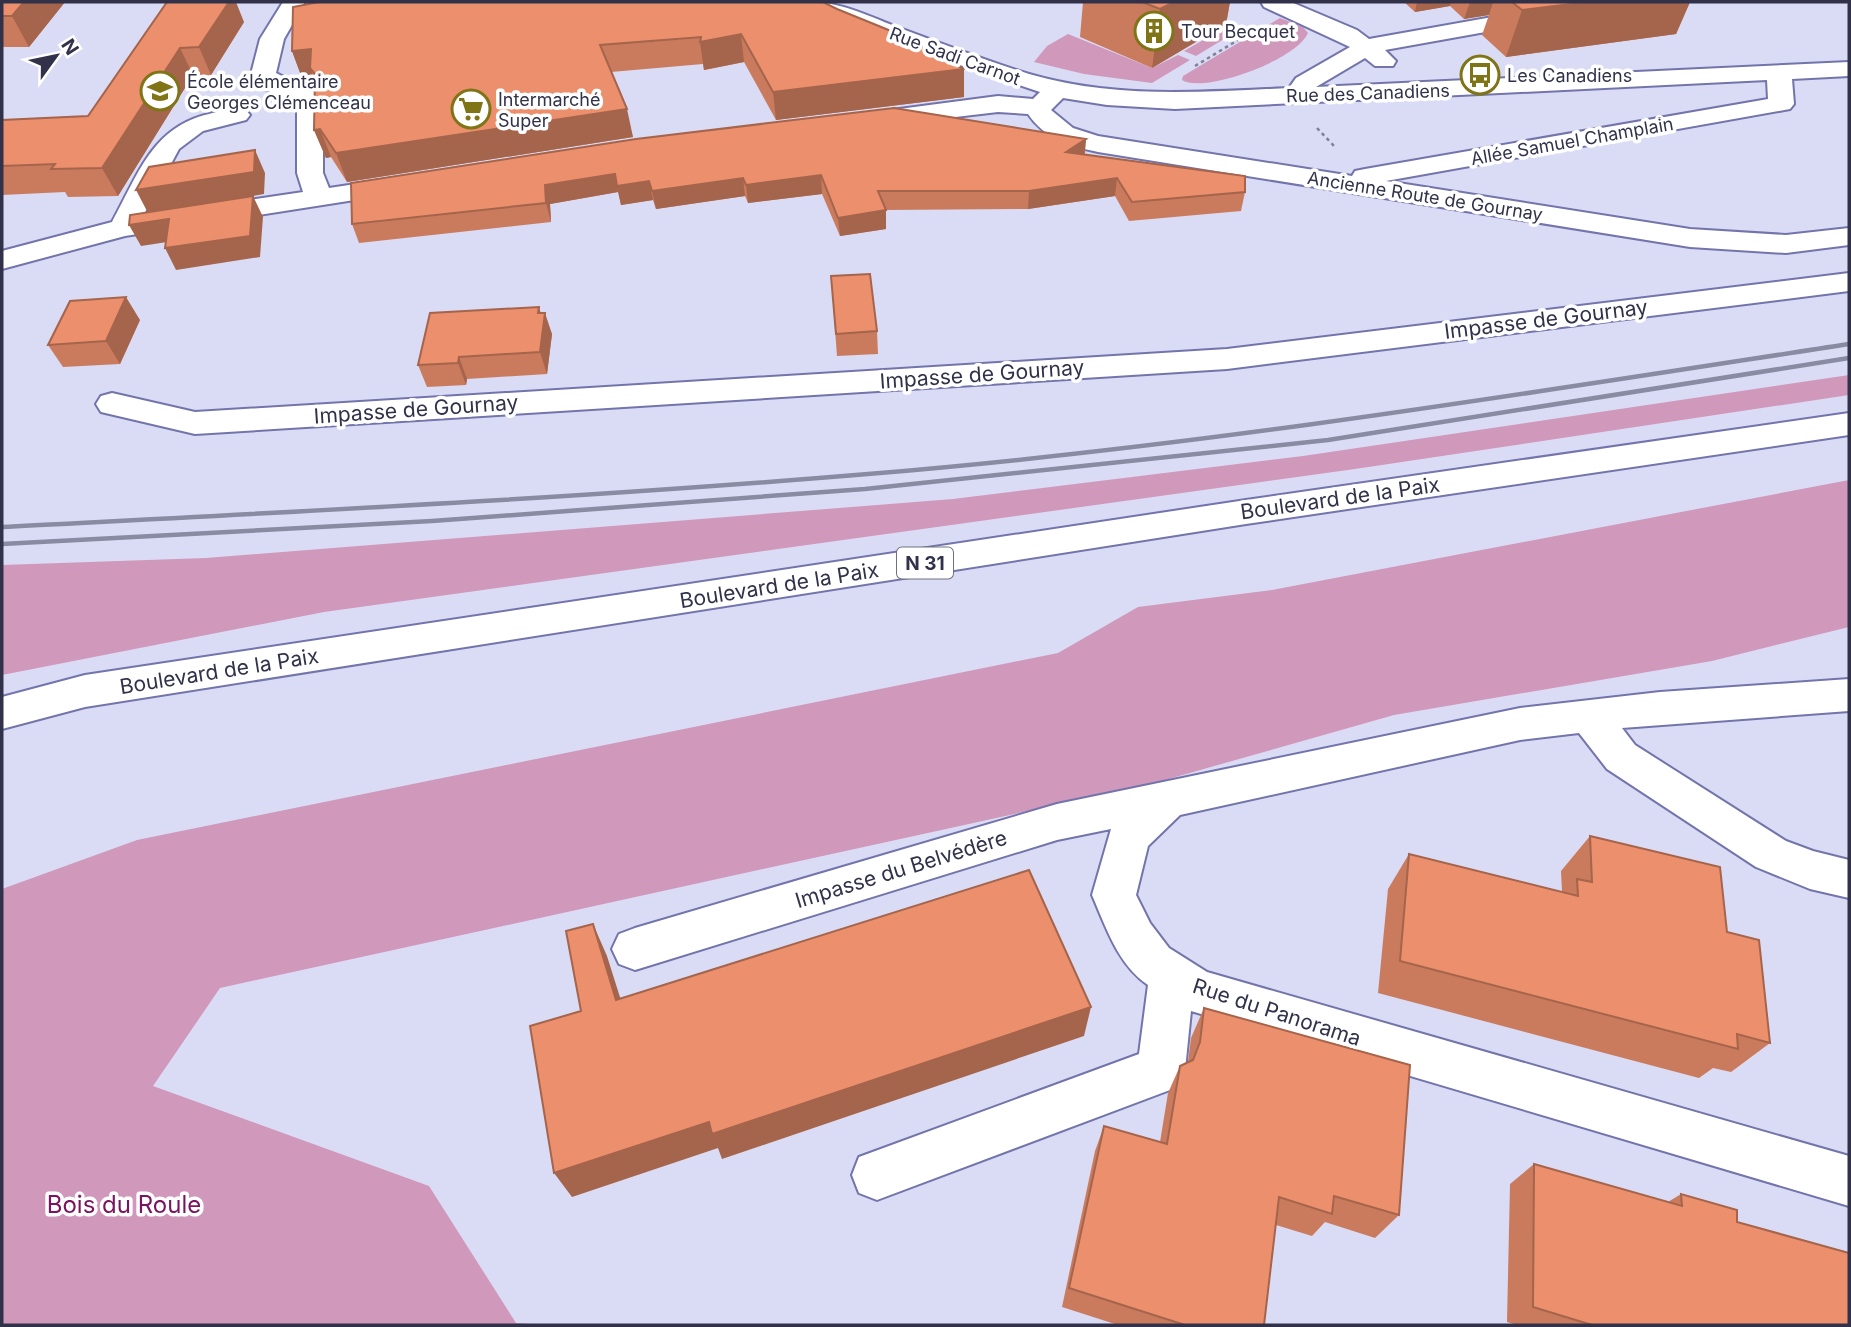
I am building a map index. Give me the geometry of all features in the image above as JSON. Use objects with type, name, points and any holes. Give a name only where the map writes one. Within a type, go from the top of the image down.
[{"type":"street","points":[[1272,2],[1332,26],[1368,46],[1393,69],[1445,90]]},
{"type":"street","points":[[1296,96],[1305,83],[1368,46],[1613,2]]},
{"type":"street","name":"Rue Sadi Carnot","points":[[820,3],[1047,99]]},
{"type":"street","points":[[297,11],[272,39],[263,74],[272,86],[304,95],[310,102],[310,173],[318,198]]},
{"type":"street","name":"Rue des Canadiens","points":[[1047,99],[1086,97],[1142,102],[1445,90],[1849,69]]},
{"type":"street","name":"Allée Samuel Champlain","points":[[1331,181],[1781,104],[1779,73]]},
{"type":"street","points":[[840,122],[1047,99]]},
{"type":"street","name":"Ancienne Route de Gournay","points":[[1047,99],[1044,120],[1077,139],[1690,238],[1786,244],[1849,237]]},
{"type":"street","points":[[122,229],[168,145],[194,125],[237,115]]},
{"type":"street","points":[[2,260],[122,229],[425,181]]},
{"type":"street","name":"Impasse de Gournay","points":[[112,404],[195,423],[1227,359],[1849,282]]},
{"type":"street","name":"Boulevard de la Paix","points":[[2,712],[85,691],[1246,512],[1849,424]]},
{"type":"street","points":[[1168,800],[1520,724],[1660,708],[1849,695]]},
{"type":"street","points":[[1588,716],[1621,757],[1759,847],[1810,870],[1849,879]]},
{"type":"street","name":"Impasse du Belvédère","points":[[635,949],[1057,822],[1168,800]]},
{"type":"street","name":"Rue du Panorama","points":[[1168,800],[1129,837],[1114,895],[1134,938],[1153,963],[1195,991],[1849,1181]]},
{"type":"street","points":[[877,1175],[1161,1070],[1172,975]]},
{"type":"path","points":[[1191,68],[1257,29]]},
{"type":"path","points":[[1310,121],[1343,156]]},
{"type":"green space","points":[[1280,18],[1303,27],[1308,33],[1287,54],[1249,72],[1228,78],[1193,83],[1182,80],[1183,76]]},
{"type":"green space","points":[[1231,24],[1242,28],[1196,56],[1184,51]]},
{"type":"green space","points":[[1068,34],[1152,68],[1178,55],[1190,60],[1152,83],[1084,74],[1034,62],[1047,46]]},
{"type":"green space","points":[[1849,375],[1849,395],[1355,469],[324,612],[2,675],[2,565],[206,558],[953,499],[1303,456]]},
{"type":"green space","name":"Bois du Roule","points":[[1849,480],[1849,627],[1712,661],[1394,715],[1151,784],[220,988],[153,1086],[429,1186],[516,1323],[546,1325],[2,1325],[2,889],[137,840],[1058,653],[1138,607],[1272,590]]},
{"type":"building","points":[[2,2],[24,2],[12,16],[2,16]]},
{"type":"building","points":[[167,2],[229,2],[199,47],[180,48],[102,168],[51,169],[55,164],[2,166],[2,120],[88,116]]},
{"type":"building","points":[[319,2],[823,2],[891,31],[964,69],[773,92],[741,34],[700,42],[701,37],[600,45],[627,109],[336,153],[320,129],[314,130],[315,74],[310,68],[311,49],[292,51],[293,7]]},
{"type":"building","points":[[1142,2],[1174,2],[1160,9]]},
{"type":"building","points":[[1512,2],[1588,2],[1522,10]]},
{"type":"building","points":[[894,108],[1086,139],[1066,152],[1245,176],[1245,192],[1132,202],[1117,178],[1029,191],[878,191],[886,210],[838,218],[821,175],[746,185],[743,178],[652,191],[649,181],[617,186],[615,174],[545,185],[546,203],[352,224],[351,183],[636,139]]},
{"type":"building","points":[[255,150],[254,172],[136,190],[149,167]]},
{"type":"building","points":[[253,196],[250,236],[165,248],[169,219],[129,225],[130,215]]},
{"type":"building","points":[[870,274],[877,331],[836,334],[831,276]]},
{"type":"building","points":[[126,297],[106,341],[48,345],[70,301]]},
{"type":"building","points":[[539,307],[538,313],[545,313],[540,352],[459,357],[458,363],[418,365],[430,313]]},
{"type":"building","points":[[1590,836],[1720,867],[1727,932],[1759,940],[1770,1043],[1737,1034],[1738,1049],[1400,961],[1409,854],[1578,896],[1577,879],[1592,882]]},
{"type":"building","points":[[1029,870],[1091,1007],[712,1134],[709,1122],[554,1173],[530,1026],[581,1011],[566,931],[593,924],[616,1000]]},
{"type":"building","points":[[1204,1008],[1410,1065],[1399,1215],[1334,1196],[1332,1214],[1279,1197],[1264,1325],[1185,1325],[1069,1288],[1104,1126],[1167,1144],[1180,1066],[1193,1060],[1200,1042]]},
{"type":"building","points":[[1534,1164],[1682,1206],[1681,1194],[1737,1210],[1737,1222],[1849,1253],[1849,1325],[1592,1325],[1533,1307]]},
{"type":"railway","points":[[2,527],[544,497],[760,483],[991,463],[1360,418],[1849,344]]},
{"type":"railway","points":[[2,544],[432,521],[865,489],[1328,440],[1849,358]]},
{"type":"place","name":"Tour Becquet","points":[[1154,31]]},
{"type":"place","name":"Les Canadiens","points":[[1480,75]]},
{"type":"place","name":"École élémentaire Georges Clémenceau","points":[[160,91]]},
{"type":"place","name":"Intermarché Super","points":[[471,109]]}]
